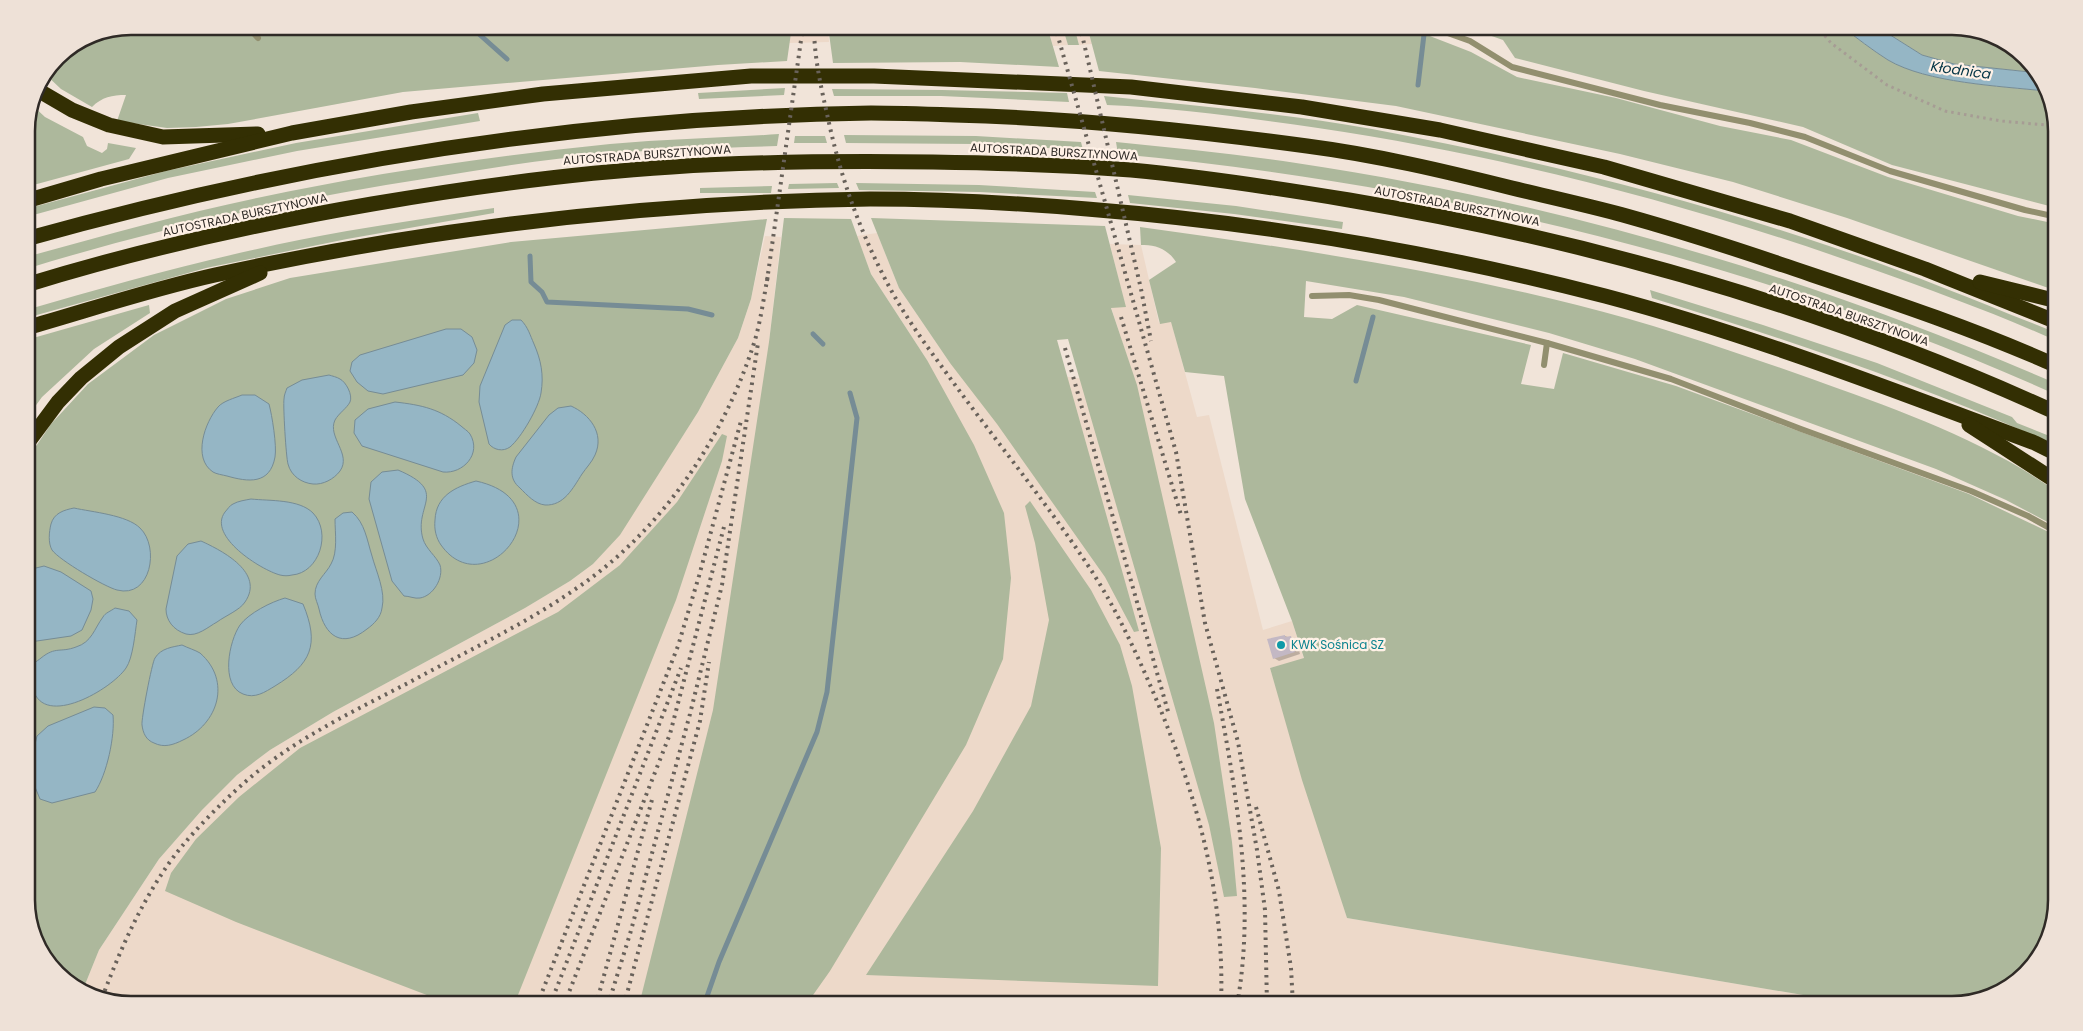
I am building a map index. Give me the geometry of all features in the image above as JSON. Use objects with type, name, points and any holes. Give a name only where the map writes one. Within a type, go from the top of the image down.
[{"type":"highway","points":[[35,197],[101,179],[292,133],[411,112],[543,94],[751,76],[883,77],[1131,87],[1302,107],[1440,130],[1595,165],[1790,221],[1925,269],[2048,318]]},
{"type":"highway","points":[[43,93],[72,110],[109,125],[163,138],[292,133]]},
{"type":"highway","name":"AUTOSTRADA BURSZTYNOWA","points":[[35,236],[108,216],[300,174],[413,153],[550,134],[750,118],[845,114],[1010,116],[1133,125],[1311,146],[1428,167],[1624,215],[1737,250],[1964,328],[2048,362]]},
{"type":"highway","name":"AUTOSTRADA BURSZTYNOWA","points":[[35,283],[112,261],[214,235],[312,215],[493,185],[584,174],[753,163],[875,161],[1072,166],[1135,171],[1281,189],[1419,212],[1577,247],[1651,266],[1845,327],[1939,363],[2048,409]]},
{"type":"highway","points":[[35,325],[211,276],[416,237],[536,221],[643,210],[740,204],[873,199],[1007,203],[1133,213],[1272,229],[1441,258],[1551,283],[1720,329],[1855,375],[2048,450]]},
{"type":"highway","points":[[35,433],[58,402],[81,378],[119,348],[175,311],[286,262]]},
{"type":"highway","points":[[1925,269],[2048,299]]},
{"type":"highway","points":[[1945,409],[2048,476]]},
{"type":"lane","points":[[255,35],[258,38]]},
{"type":"lane","points":[[1453,35],[1470,41],[1512,67],[1660,104],[1805,137],[1890,171],[2048,215]]},
{"type":"lane","points":[[1312,296],[1349,295],[1379,300],[1548,343],[1671,379],[1971,491],[2028,516],[2048,527]]},
{"type":"lane","points":[[1544,365],[1548,343]]},
{"type":"path","points":[[1824,35],[1831,43],[1887,85],[1945,111],[2001,121],[2048,125]]},
{"type":"shaded area","points":[[790,35],[829,35],[829,42],[789,43]]},
{"type":"shaded area","points":[[1050,35],[1065,35],[1068,45],[1053,46]]},
{"type":"shaded area","points":[[1076,35],[1090,35],[1092,44],[1079,45]]},
{"type":"shaded area","points":[[877,233],[899,288],[950,363],[1136,385],[1111,307],[1125,306],[1110,244],[1141,245],[1159,323],[1171,321],[1197,417],[1209,415],[1263,630],[1292,621],[1304,659],[1270,668],[1347,918],[1809,996],[131,996],[106,993],[85,984],[99,950],[159,859],[202,810],[237,775],[270,750],[333,712],[525,608],[570,581],[593,564],[619,535],[698,412],[738,338],[751,299],[765,236],[781,237],[769,342],[927,360],[871,274],[857,236]]},
{"type":"green space","points":[[125,35],[791,35],[787,61],[718,65],[403,92],[228,124],[196,127],[167,128],[117,121],[126,95],[108,97],[92,107],[61,89],[50,79],[63,63],[78,51],[94,42]]},
{"type":"green space","points":[[829,35],[1050,35],[1059,67],[960,62],[833,63]]},
{"type":"green space","points":[[1065,35],[1076,35],[1079,45],[1068,45]]},
{"type":"green space","points":[[1089,35],[1427,35],[1471,52],[1517,77],[1616,98],[1720,126],[1791,140],[1888,177],[2018,216],[2048,222],[2048,288],[1847,218],[1733,182],[1620,154],[1396,106],[1099,71]]},
{"type":"green space","points":[[1489,35],[1853,35],[1888,60],[1923,74],[1964,82],[2039,90],[2043,100],[2048,125],[2048,206],[1892,165],[1803,127],[1644,91],[1515,58],[1503,40]]},
{"type":"green space","points":[[1890,35],[1952,35],[1977,38],[2005,51],[2027,72],[1954,64],[1922,55]]},
{"type":"green space","points":[[785,88],[784,95],[699,99],[698,93]]},
{"type":"green space","points":[[832,89],[1067,93],[1069,102],[941,96],[834,96]]},
{"type":"green space","points":[[1104,96],[1339,123],[1430,140],[1604,180],[1719,211],[1859,256],[2047,329],[2048,337],[1942,294],[1804,246],[1736,224],[1598,185],[1529,168],[1389,139],[1212,114],[1160,108],[1107,105]]},
{"type":"green space","points":[[37,110],[45,117],[83,137],[87,146],[102,153],[107,149],[108,143],[136,148],[129,159],[35,185],[35,125]]},
{"type":"green space","points":[[478,113],[480,121],[297,151],[168,178],[35,215],[35,207],[166,171],[296,143]]},
{"type":"green space","points":[[779,134],[777,146],[613,153],[567,158],[328,195],[226,216],[126,240],[35,266],[35,255],[199,211],[257,198],[433,166],[631,142]]},
{"type":"green space","points":[[844,135],[976,136],[1081,142],[1083,150],[975,144],[846,143]]},
{"type":"green space","points":[[795,136],[825,136],[827,143],[794,143]]},
{"type":"green space","points":[[1116,142],[1296,163],[1394,179],[1588,222],[1684,248],[1872,310],[2048,380],[2048,391],[1945,348],[1831,305],[1715,268],[1598,236],[1479,208],[1360,186],[1239,168],[1118,154]]},
{"type":"green space","points":[[837,183],[839,188],[788,189],[789,184]]},
{"type":"green space","points":[[856,183],[979,185],[1095,192],[1097,198],[979,192],[859,190]]},
{"type":"green space","points":[[772,186],[771,193],[700,193],[700,188]]},
{"type":"green space","points":[[1128,195],[1236,206],[1343,222],[1342,229],[1234,214],[1130,203]]},
{"type":"green space","points":[[494,208],[494,213],[347,239],[206,268],[35,316],[35,307],[226,256],[347,231]]},
{"type":"green space","points":[[784,218],[851,219],[871,274],[927,360],[974,445],[1004,513],[1011,578],[1003,659],[966,745],[830,971],[812,996],[641,996],[713,710],[769,342]]},
{"type":"green space","points":[[871,218],[1105,226],[1126,307],[1111,308],[1137,385],[1214,723],[1232,842],[1237,896],[1224,897],[1209,825],[1068,339],[1057,340],[1139,631],[1134,632],[1105,577],[997,424],[950,363],[899,288]]},
{"type":"green space","points":[[767,219],[751,299],[738,338],[698,412],[620,535],[593,564],[570,581],[525,608],[333,712],[270,750],[237,775],[202,810],[159,859],[99,950],[85,984],[78,980],[51,953],[40,931],[35,906],[35,448],[51,424],[88,384],[154,335],[226,299],[290,278],[511,242]]},
{"type":"green space","points":[[1140,227],[1360,260],[1469,280],[1577,305],[1696,339],[1907,414],[1970,441],[2001,457],[2048,486],[2048,522],[2006,500],[1936,469],[1635,359],[1549,333],[1404,297],[1306,281],[1304,317],[1332,319],[1357,305],[1531,345],[1521,384],[1554,389],[1563,353],[1676,386],[1969,494],[2048,532],[2048,900],[2043,931],[2032,953],[2024,963],[2010,976],[1989,989],[1964,995],[1809,996],[1347,918],[1302,780],[1270,668],[1304,658],[1292,621],[1245,499],[1224,376],[1185,372],[1171,322],[1160,324],[1149,280],[1176,262],[1173,257],[1161,248],[1141,245]]},
{"type":"green space","points":[[1650,290],[1877,363],[2012,417],[2017,423],[2048,435],[2048,442],[1957,403],[1857,365],[1755,330],[1652,298]]},
{"type":"green space","points":[[149,305],[150,313],[94,349],[42,397],[35,407],[35,337]]},
{"type":"green space","points":[[722,434],[727,436],[722,461],[676,600],[518,996],[429,996],[236,922],[165,891],[171,873],[196,839],[239,797],[300,748],[558,612],[620,565],[677,502]]},
{"type":"green space","points":[[1030,501],[1091,590],[1120,645],[1132,686],[1161,848],[1158,986],[866,975],[973,811],[1031,706],[1049,620],[1035,543],[1025,506]]},
{"type":"water","name":"Kłodnica","points":[[1853,35],[1890,35],[1922,55],[1954,64],[2027,72],[2039,90],[1964,82],[1923,74],[1904,68],[1870,48]]},
{"type":"water","points":[[512,320],[521,320],[529,331],[540,362],[542,386],[540,399],[524,430],[510,447],[499,450],[489,444],[479,402],[480,386],[505,325]]},
{"type":"water","points":[[446,329],[461,329],[472,337],[477,350],[474,363],[463,375],[383,394],[368,391],[357,382],[350,371],[352,362],[360,355]]},
{"type":"water","points":[[329,375],[345,383],[351,396],[350,402],[337,417],[333,426],[342,452],[343,465],[338,474],[328,481],[321,484],[309,483],[294,475],[289,468],[286,452],[284,396],[287,388],[302,380]]},
{"type":"water","points":[[242,395],[255,395],[269,404],[275,438],[275,457],[268,473],[263,477],[250,480],[214,473],[207,466],[203,458],[202,449],[205,430],[218,407]]},
{"type":"water","points":[[395,402],[422,406],[438,412],[466,430],[473,441],[474,449],[468,461],[457,470],[443,472],[362,446],[354,433],[355,420],[368,409]]},
{"type":"water","points":[[571,406],[584,414],[594,425],[597,432],[598,447],[592,460],[563,499],[552,505],[541,504],[531,499],[516,485],[512,473],[513,465],[516,457],[549,415],[558,408]]},
{"type":"water","points":[[398,470],[414,478],[422,485],[426,493],[421,527],[423,539],[440,565],[441,570],[439,581],[433,590],[425,597],[420,598],[404,596],[392,581],[369,499],[371,482],[382,472]]},
{"type":"water","points":[[476,481],[504,492],[517,509],[518,527],[511,544],[496,558],[478,564],[459,561],[441,545],[435,527],[436,512],[443,499],[461,486]]},
{"type":"water","points":[[251,499],[292,503],[307,508],[313,513],[319,521],[322,541],[316,560],[309,567],[301,573],[289,576],[280,575],[271,572],[250,559],[229,541],[223,531],[221,521],[225,512],[235,503]]},
{"type":"water","points":[[74,508],[118,517],[140,528],[146,536],[150,547],[150,558],[149,570],[138,587],[129,591],[111,588],[72,566],[52,550],[49,537],[52,520],[60,513]]},
{"type":"water","points":[[352,512],[360,521],[365,532],[380,582],[383,602],[380,614],[372,625],[358,635],[342,639],[336,637],[326,626],[316,600],[315,589],[329,568],[335,554],[335,519],[343,513]]},
{"type":"water","points":[[201,541],[239,564],[250,582],[250,591],[243,605],[202,631],[190,635],[177,630],[171,624],[167,617],[166,609],[177,556],[188,544]]},
{"type":"water","points":[[44,566],[61,572],[91,591],[93,599],[91,610],[82,630],[71,636],[35,641],[35,568]]},
{"type":"water","points":[[285,598],[303,604],[311,631],[309,652],[297,670],[275,686],[252,696],[243,694],[231,682],[229,672],[230,651],[236,632],[240,625],[255,612]]},
{"type":"water","points":[[115,608],[129,611],[137,620],[132,652],[126,668],[107,686],[78,701],[50,706],[40,700],[35,692],[35,662],[51,652],[71,649],[86,642],[107,613]]},
{"type":"water","points":[[182,645],[200,653],[210,664],[216,676],[217,701],[205,724],[195,733],[176,743],[161,745],[149,740],[142,728],[149,680],[155,658],[160,652],[167,648]]},
{"type":"water","points":[[94,707],[105,708],[113,715],[111,744],[103,775],[95,792],[52,803],[40,799],[35,787],[35,744],[37,736],[48,726]]},
{"type":"building","name":"KWK Sośnica SZ","points":[[1285,635],[1285,637],[1291,636],[1295,652],[1273,659],[1267,639]]},
{"type":"waterway","points":[[480,35],[507,59]]},
{"type":"waterway","points":[[1418,85],[1424,35]]},
{"type":"waterway","points":[[530,256],[531,282],[542,292],[547,302],[688,309],[712,315]]},
{"type":"waterway","points":[[1356,381],[1373,317]]},
{"type":"waterway","points":[[813,334],[823,344]]},
{"type":"waterway","points":[[707,996],[719,962],[817,732],[827,692],[857,418],[850,393]]},
{"type":"railway","points":[[767,281],[802,35]]},
{"type":"railway","points":[[814,35],[819,75],[840,167],[862,229],[898,303],[923,341],[1024,476],[1097,579],[1124,628],[1154,694],[1183,770],[1205,846],[1213,884],[1218,924],[1221,996]]},
{"type":"railway","points":[[1058,35],[1176,452],[1205,623],[1238,742],[1257,850],[1265,910],[1267,996]]},
{"type":"railway","points":[[1082,35],[1141,289],[1151,341]]},
{"type":"railway","points":[[104,992],[130,932],[146,900],[165,869],[202,823],[245,782],[263,767],[303,740],[534,616],[605,567],[634,541],[661,512],[707,448],[726,413],[742,377],[755,340],[768,275]]},
{"type":"railway","points":[[1121,317],[1181,515]]},
{"type":"railway","points":[[611,996],[630,934],[690,714],[722,585],[758,343]]},
{"type":"railway","points":[[1065,348],[1169,715]]},
{"type":"railway","points":[[541,996],[678,646],[741,421]]},
{"type":"railway","points":[[568,996],[670,734],[725,523]]},
{"type":"railway","points":[[626,996],[700,721],[709,662]]},
{"type":"railway","points":[[553,996],[681,668]]},
{"type":"railway","points":[[1217,689],[1237,807],[1244,886],[1245,926],[1238,996]]},
{"type":"railway","points":[[598,996],[653,796]]},
{"type":"railway","points":[[1256,807],[1279,891],[1291,968],[1293,996]]},
{"type":"place","name":"KWK Sośnica SZ","points":[[1281,645]]}]
